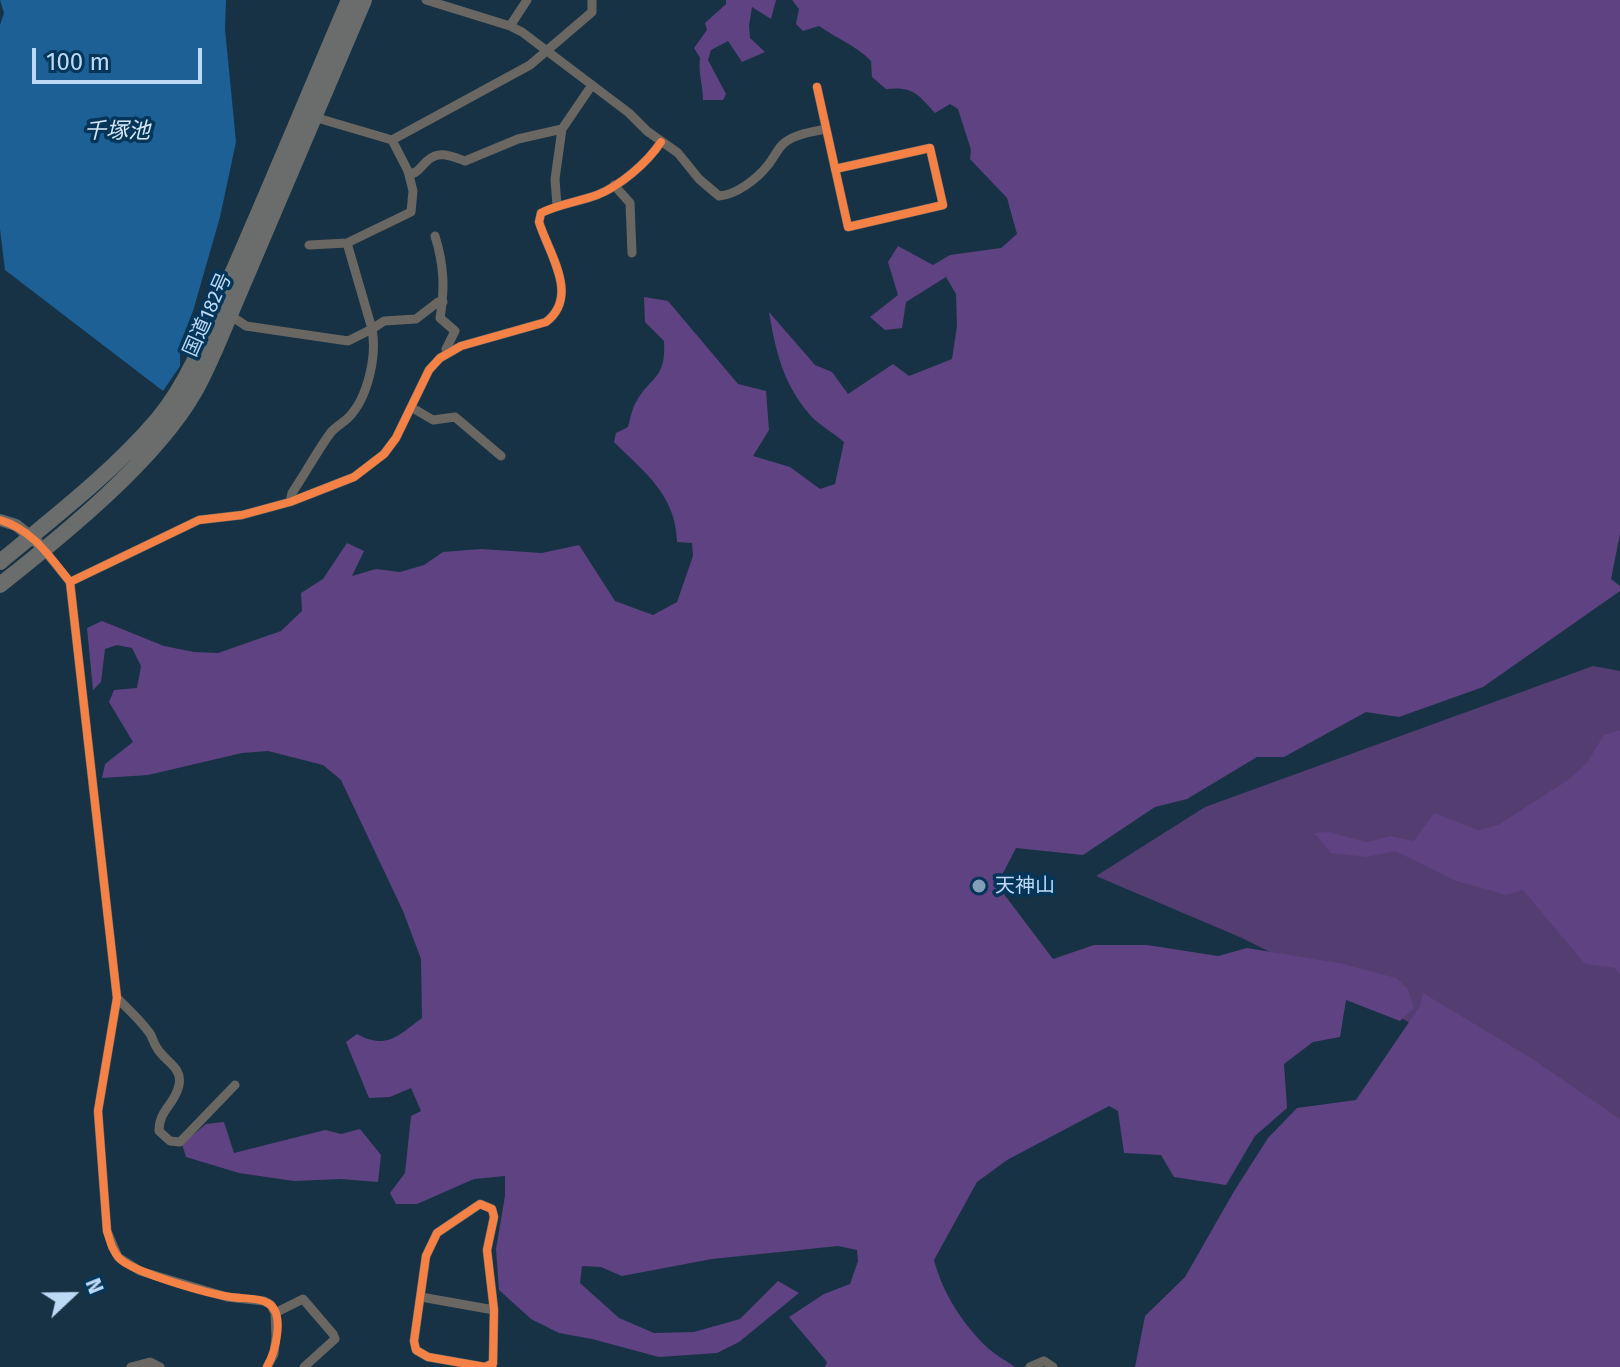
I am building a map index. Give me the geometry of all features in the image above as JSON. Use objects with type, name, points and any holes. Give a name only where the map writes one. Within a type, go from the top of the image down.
[{"type":"highway","name":"国道182号","points":[[0,562],[115,464],[159,418],[181,385],[207,332],[349,0]]},
{"type":"highway","name":"国道182号","points":[[0,585],[44,550],[128,473],[170,427],[194,393],[364,0]]},
{"type":"street","points":[[426,0],[510,26],[546,50],[678,153],[699,179],[719,196],[728,196],[766,167],[783,143],[826,129]]},
{"type":"street","points":[[510,26],[527,0]]},
{"type":"street","points":[[314,117],[392,140],[530,65],[592,12],[592,0]]},
{"type":"street","points":[[557,206],[555,179],[562,129],[592,85]]},
{"type":"street","points":[[817,87],[826,129],[848,227],[943,205],[930,148],[835,169]]},
{"type":"street","points":[[408,171],[412,174],[418,172],[429,159],[445,153],[465,161],[518,139],[562,129]]},
{"type":"street","points":[[309,245],[347,243],[411,212],[413,191],[408,171],[392,140]]},
{"type":"street","points":[[70,582],[199,520],[242,515],[290,502],[336,486],[371,466],[396,438],[429,370],[448,353],[461,346],[546,322],[556,315],[562,304],[562,287],[539,222],[541,213],[598,195],[652,155],[661,142]]},
{"type":"street","points":[[614,185],[630,203],[632,253]]},
{"type":"street","points":[[435,236],[443,263],[440,318],[455,331],[446,349],[448,353]]},
{"type":"street","points":[[290,502],[292,493],[332,430],[350,416],[364,390],[374,352],[372,329],[347,243]]},
{"type":"street","points":[[230,315],[246,326],[348,341],[384,321],[416,319],[438,302],[443,302]]},
{"type":"street","points":[[411,407],[433,420],[455,417],[501,456]]},
{"type":"street","points":[[0,520],[16,525],[31,536],[70,582],[117,998],[98,1111],[107,1231],[112,1249],[124,1262],[140,1271],[227,1297],[264,1301],[271,1305],[275,1313],[276,1337],[274,1354],[267,1367]]},
{"type":"street","points":[[117,998],[151,1033],[157,1050],[173,1063],[179,1077],[173,1100],[159,1118],[159,1131],[170,1141],[180,1142],[235,1085]]},
{"type":"street","points":[[480,1204],[492,1209],[494,1217],[487,1250],[494,1310],[493,1365],[485,1367],[428,1357],[416,1350],[414,1341],[426,1256],[437,1233],[480,1204]]},
{"type":"street","points":[[421,1297],[494,1310]]},
{"type":"street","points":[[275,1313],[303,1299],[333,1334],[335,1339],[304,1367]]},
{"type":"street","points":[[1030,1367],[1044,1361],[1053,1367]]},
{"type":"street","points":[[131,1367],[150,1362],[160,1367]]},
{"type":"shaded area","points":[[726,0],[776,0],[771,19],[752,7],[750,38],[765,52],[742,62],[728,41],[711,50],[708,60],[726,94],[723,100],[703,100],[700,58],[694,48],[707,30],[705,23],[726,4]]},
{"type":"shaded area","points":[[792,0],[1620,0],[1620,534],[1611,579],[1620,586],[1620,591],[1483,687],[1399,717],[1366,712],[1284,757],[1257,757],[1187,799],[1155,807],[1083,855],[1016,848],[997,885],[1053,959],[1094,945],[1147,945],[1218,956],[1247,948],[1344,964],[1396,978],[1408,989],[1414,1008],[1400,1021],[1346,1000],[1340,1037],[1313,1042],[1284,1064],[1287,1108],[1255,1136],[1226,1185],[1174,1177],[1161,1155],[1124,1153],[1118,1111],[1109,1106],[1007,1160],[977,1182],[934,1260],[949,1297],[971,1330],[989,1349],[1015,1367],[825,1367],[827,1362],[789,1317],[824,1294],[850,1284],[858,1261],[857,1250],[838,1246],[712,1259],[622,1276],[601,1267],[582,1266],[580,1283],[619,1318],[654,1333],[694,1332],[740,1319],[778,1281],[799,1293],[739,1342],[717,1353],[659,1357],[559,1333],[531,1319],[499,1290],[496,1249],[505,1196],[505,1176],[474,1179],[417,1204],[396,1204],[390,1193],[405,1173],[411,1116],[421,1111],[411,1088],[390,1097],[369,1098],[346,1042],[357,1034],[376,1041],[391,1039],[422,1018],[421,959],[403,911],[341,780],[323,765],[268,751],[242,753],[148,775],[102,778],[105,764],[133,742],[109,702],[114,690],[137,688],[141,666],[132,648],[117,645],[105,649],[101,682],[93,690],[87,628],[102,621],[164,646],[218,653],[281,631],[302,611],[301,593],[323,579],[347,543],[364,551],[352,576],[376,569],[400,572],[424,565],[443,552],[481,549],[542,553],[579,545],[615,601],[653,615],[677,602],[693,556],[692,543],[677,542],[675,525],[665,498],[614,442],[616,433],[628,427],[636,402],[657,376],[663,363],[664,341],[645,322],[644,297],[668,301],[738,384],[766,391],[769,430],[753,456],[790,467],[820,489],[835,484],[844,442],[814,419],[793,391],[778,354],[769,312],[815,365],[832,372],[848,394],[893,364],[909,376],[952,359],[957,326],[956,294],[946,277],[906,302],[902,328],[885,330],[870,317],[898,295],[888,262],[898,246],[933,265],[950,255],[1001,248],[1017,234],[1007,198],[970,159],[971,150],[958,109],[950,104],[935,113],[909,90],[886,89],[872,77],[871,61],[859,51],[819,26],[803,31],[796,24],[799,9]]},
{"type":"shaded area","points":[[1593,666],[1620,671],[1620,1182],[1547,1092],[1242,938],[1096,876],[1205,807]]},
{"type":"shaded area","points":[[1620,730],[1620,974],[1615,968],[1585,964],[1523,890],[1506,895],[1456,881],[1395,851],[1367,857],[1331,853],[1314,833],[1329,832],[1367,842],[1390,836],[1414,841],[1434,813],[1478,830],[1498,825],[1568,780],[1586,764],[1604,735]]},
{"type":"shaded area","points":[[1423,993],[1531,1058],[1620,1119],[1620,1367],[1135,1367],[1145,1316],[1185,1277],[1268,1138],[1297,1108],[1356,1100],[1420,1006]]},
{"type":"shaded area","points":[[224,1122],[234,1153],[325,1130],[341,1134],[360,1129],[381,1155],[378,1182],[341,1179],[294,1181],[239,1173],[186,1157],[182,1144],[206,1124]]},
{"type":"water","name":"千塚池","points":[[0,0],[226,0],[225,29],[236,142],[220,217],[193,311],[180,344],[180,366],[163,391],[5,270],[0,229],[0,25],[4,13]]},
{"type":"cycle path","points":[[817,87],[848,227],[943,205],[930,148],[835,169]]},
{"type":"cycle path","points":[[70,582],[199,520],[242,515],[290,502],[354,477],[384,454],[396,438],[429,370],[440,358],[461,346],[546,322],[556,312],[561,300],[561,287],[555,261],[539,222],[541,213],[615,186],[641,166],[661,142]]},
{"type":"cycle path","points":[[0,520],[31,537],[70,582],[117,998],[98,1111],[110,1242],[115,1253],[128,1265],[156,1276],[206,1292],[268,1303],[277,1316],[278,1324],[276,1343],[267,1367]]},
{"type":"cycle path","points":[[492,1367],[493,1363],[494,1310],[487,1250],[494,1217],[492,1209],[480,1204],[437,1233],[426,1256],[414,1341],[416,1350],[428,1357],[485,1367],[493,1363]]},
{"type":"place","name":"天神山","points":[[979,886]]}]
